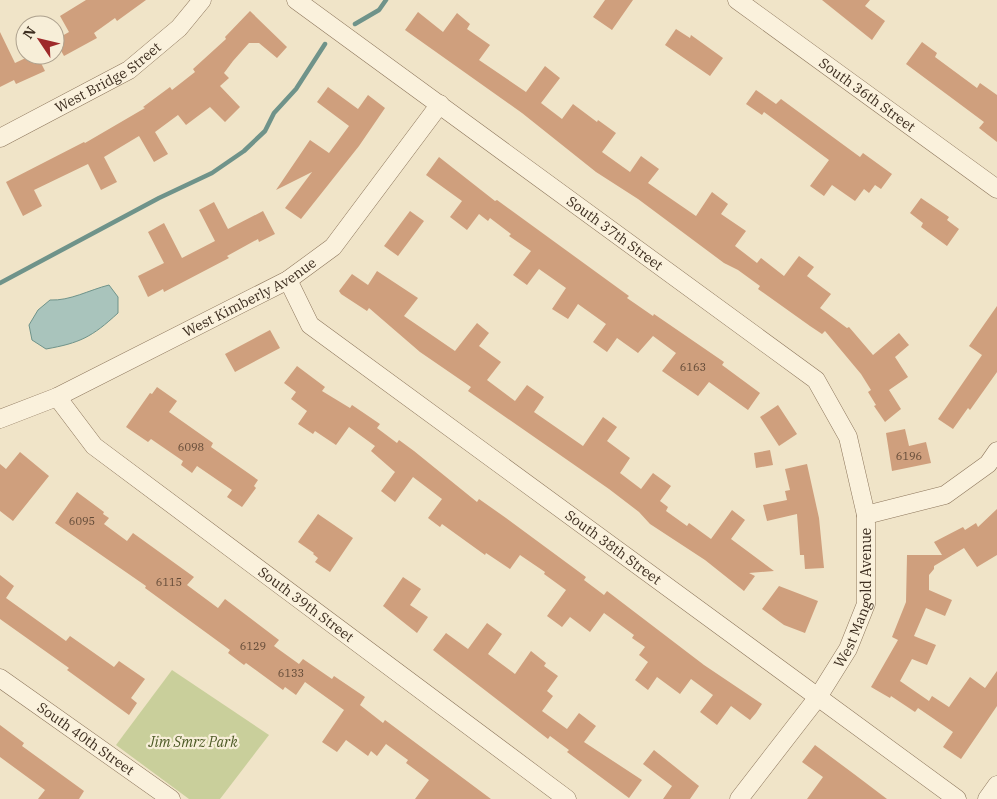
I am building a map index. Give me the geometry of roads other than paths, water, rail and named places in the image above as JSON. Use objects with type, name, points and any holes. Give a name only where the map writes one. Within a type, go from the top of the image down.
[{"type":"street","name":"West Bridge Street","points":[[0,138],[129,70],[179,28],[202,0]]},
{"type":"street","name":"South 37th Street","points":[[296,0],[816,380],[848,437],[866,515]]},
{"type":"street","name":"South 36th Street","points":[[737,0],[997,189]]},
{"type":"street","name":"West Kimberly Avenue","points":[[0,419],[57,397],[288,280],[333,247],[440,104]]},
{"type":"street","name":"South 38th Street","points":[[288,280],[310,325],[957,799]]},
{"type":"street","name":"South 39th Street","points":[[57,397],[94,446],[567,799]]},
{"type":"street","name":"West Mangold Avenue","points":[[739,799],[818,697],[848,649],[866,604],[866,515],[945,495],[988,464],[997,451]]},
{"type":"street","name":"South 40th Street","points":[[0,678],[171,799]]},
{"type":"street","points":[[987,799],[997,785]]},
{"type":"water","points":[[109,285],[118,297],[118,313],[101,328],[85,338],[46,349],[32,340],[29,325],[38,310],[50,300],[72,297]]},
{"type":"waterway","points":[[355,24],[379,10],[386,0]]},
{"type":"waterway","points":[[0,283],[159,198],[212,173],[244,151],[265,131],[274,113],[296,89],[325,44]]},
{"type":"park label","name":"Jim Smrz Park","points":[[193,742]]}]
